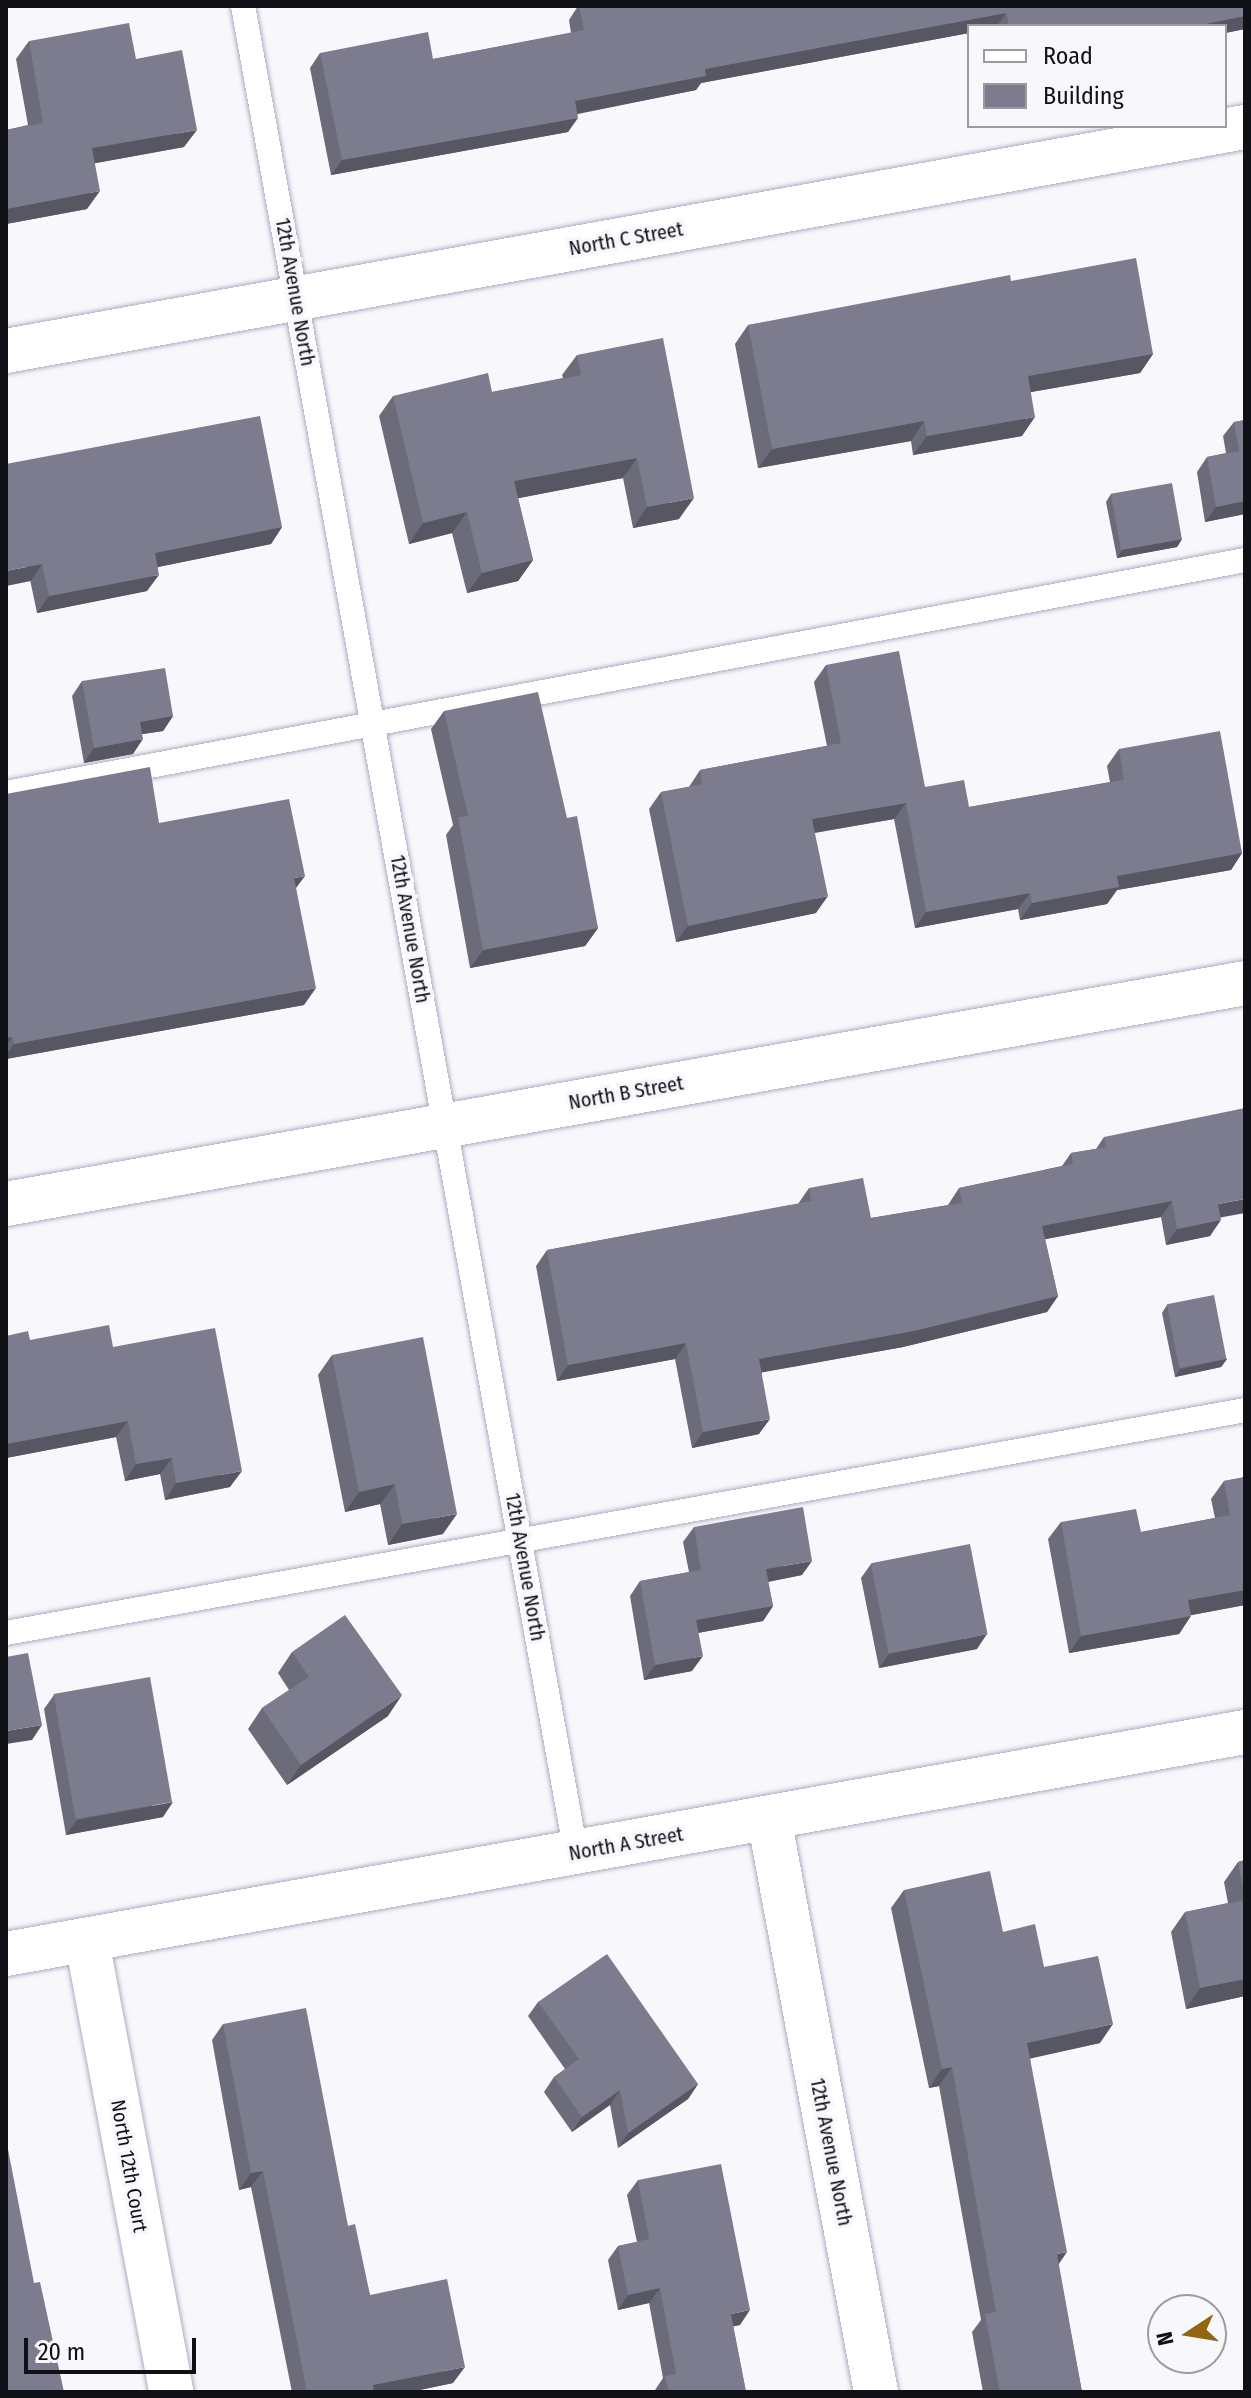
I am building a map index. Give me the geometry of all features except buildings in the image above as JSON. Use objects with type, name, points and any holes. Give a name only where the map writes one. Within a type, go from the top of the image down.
[{"type":"street","name":"North C Street","points":[[6,351],[1245,127]]},
{"type":"street","name":"North B Street","points":[[6,1204],[1245,983]]},
{"type":"street","name":"North A Street","points":[[6,1954],[1245,1732]]},
{"type":"street","name":"12th Avenue North","points":[[769,1818],[876,2392]]},
{"type":"street","name":"North 12th Court","points":[[87,1941],[171,2392]]},
{"type":"lane","name":"12th Avenue North","points":[[243,6],[576,1853]]},
{"type":"lane","points":[[6,793],[1245,560]]},
{"type":"lane","points":[[6,1633],[1245,1410]]}]
